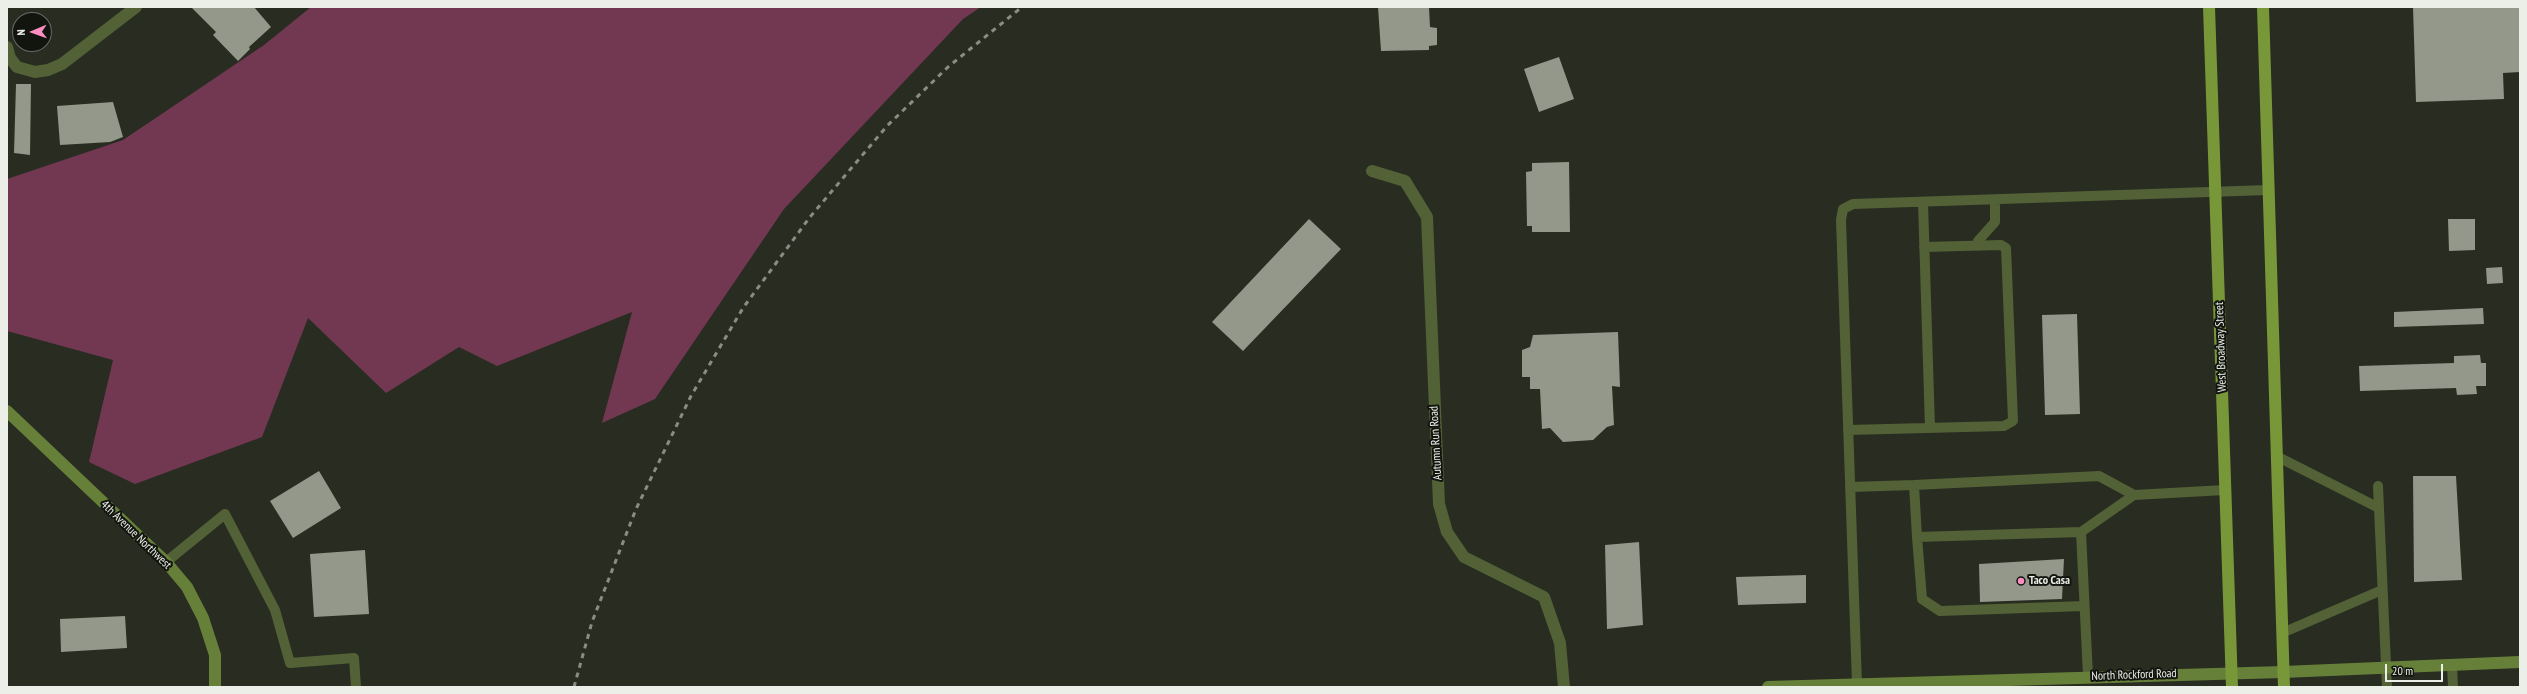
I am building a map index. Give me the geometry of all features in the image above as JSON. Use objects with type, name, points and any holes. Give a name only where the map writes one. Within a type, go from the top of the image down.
[{"type":"main road","name":"West Broadway Street","points":[[2209,7],[2232,687]]},
{"type":"main road","points":[[2263,7],[2284,687]]},
{"type":"street","points":[[7,47],[10,58],[17,67],[35,72],[48,70],[71,58],[136,7]]},
{"type":"street","name":"Autumn Run Road","points":[[1372,171],[1405,182],[1427,217],[1439,504],[1447,532],[1464,557],[1544,598],[1560,643],[1564,687]]},
{"type":"street","name":"4th Avenue Northwest","points":[[7,411],[166,562],[187,587],[204,618],[215,655],[215,687]]},
{"type":"street","name":"North Rockford Road","points":[[1768,687],[2088,676],[2283,672],[2520,662]]},
{"type":"lane","points":[[1857,684],[1840,220],[1843,209],[1853,204],[2268,190]]},
{"type":"lane","points":[[1978,246],[1978,241],[1995,222],[1995,200]]},
{"type":"lane","points":[[1922,202],[1930,428]]},
{"type":"lane","points":[[1848,430],[2004,426],[2013,421],[2008,255],[2006,248],[2001,245],[1924,247]]},
{"type":"lane","points":[[2276,456],[2379,508]]},
{"type":"lane","points":[[1850,487],[2098,476],[2134,495],[2225,490]]},
{"type":"lane","points":[[1914,485],[1922,599],[1940,611],[2084,606]]},
{"type":"lane","points":[[2378,486],[2387,687]]},
{"type":"lane","points":[[1917,537],[2081,532],[2134,495]]},
{"type":"lane","points":[[166,562],[225,514],[275,610],[290,663],[354,658],[356,687]]},
{"type":"lane","points":[[2081,532],[2088,676]]},
{"type":"lane","points":[[2282,633],[2382,590]]},
{"type":"lane","points":[[2452,665],[2452,687]]},
{"type":"shaded area","points":[[311,7],[981,7],[963,19],[784,209],[655,399],[602,423],[632,312],[497,366],[459,347],[386,393],[308,318],[262,437],[135,484],[89,462],[113,360],[7,331],[7,179],[123,140],[264,45]]},
{"type":"building","points":[[191,7],[254,7],[271,27],[249,47],[250,49],[238,61],[213,35],[216,32]]},
{"type":"building","points":[[1378,7],[1429,7],[1430,27],[1437,28],[1437,45],[1429,46],[1429,50],[1381,51]]},
{"type":"building","points":[[2413,7],[2520,7],[2520,72],[2503,73],[2504,99],[2416,102]]},
{"type":"building","points":[[1559,57],[1574,99],[1539,112],[1524,69]]},
{"type":"building","points":[[16,84],[31,84],[30,155],[14,153]]},
{"type":"building","points":[[113,102],[123,137],[110,142],[60,145],[57,106]]},
{"type":"building","points":[[1569,162],[1570,232],[1532,232],[1532,226],[1527,226],[1526,172],[1532,171],[1532,163]]},
{"type":"building","points":[[1309,219],[1341,249],[1243,351],[1212,322]]},
{"type":"building","points":[[2448,219],[2475,219],[2475,250],[2449,251]]},
{"type":"building","points":[[2502,267],[2503,283],[2487,284],[2486,268]]},
{"type":"building","points":[[2483,308],[2484,324],[2394,327],[2394,312]]},
{"type":"building","points":[[2077,314],[2080,414],[2045,415],[2042,315]]},
{"type":"building","points":[[1618,332],[1620,387],[1612,386],[1614,425],[1607,427],[1593,440],[1563,442],[1550,428],[1542,429],[1540,389],[1530,389],[1530,377],[1522,377],[1522,350],[1530,347],[1533,335]]},
{"type":"building","points":[[2480,355],[2481,363],[2486,363],[2486,386],[2476,386],[2477,394],[2457,395],[2456,388],[2360,391],[2359,366],[2454,363],[2454,356]]},
{"type":"building","points":[[319,471],[341,508],[293,538],[270,501]]},
{"type":"building","points":[[2413,476],[2456,476],[2462,580],[2414,582]]},
{"type":"building","points":[[1639,542],[1643,625],[1607,629],[1605,545]]},
{"type":"building","points":[[365,550],[369,614],[314,617],[310,554]]},
{"type":"building","name":"Taco Casa","points":[[2064,559],[2062,599],[1980,602],[1979,564]]},
{"type":"building","points":[[1806,575],[1806,603],[1738,605],[1736,577]]},
{"type":"building","points":[[125,616],[127,648],[61,652],[60,619]]},
{"type":"railway","points":[[574,687],[592,622],[636,509],[691,396],[743,308],[810,217],[887,126],[948,67],[1022,7]]},
{"type":"place","name":"Taco Casa","points":[[2021,581]]}]
